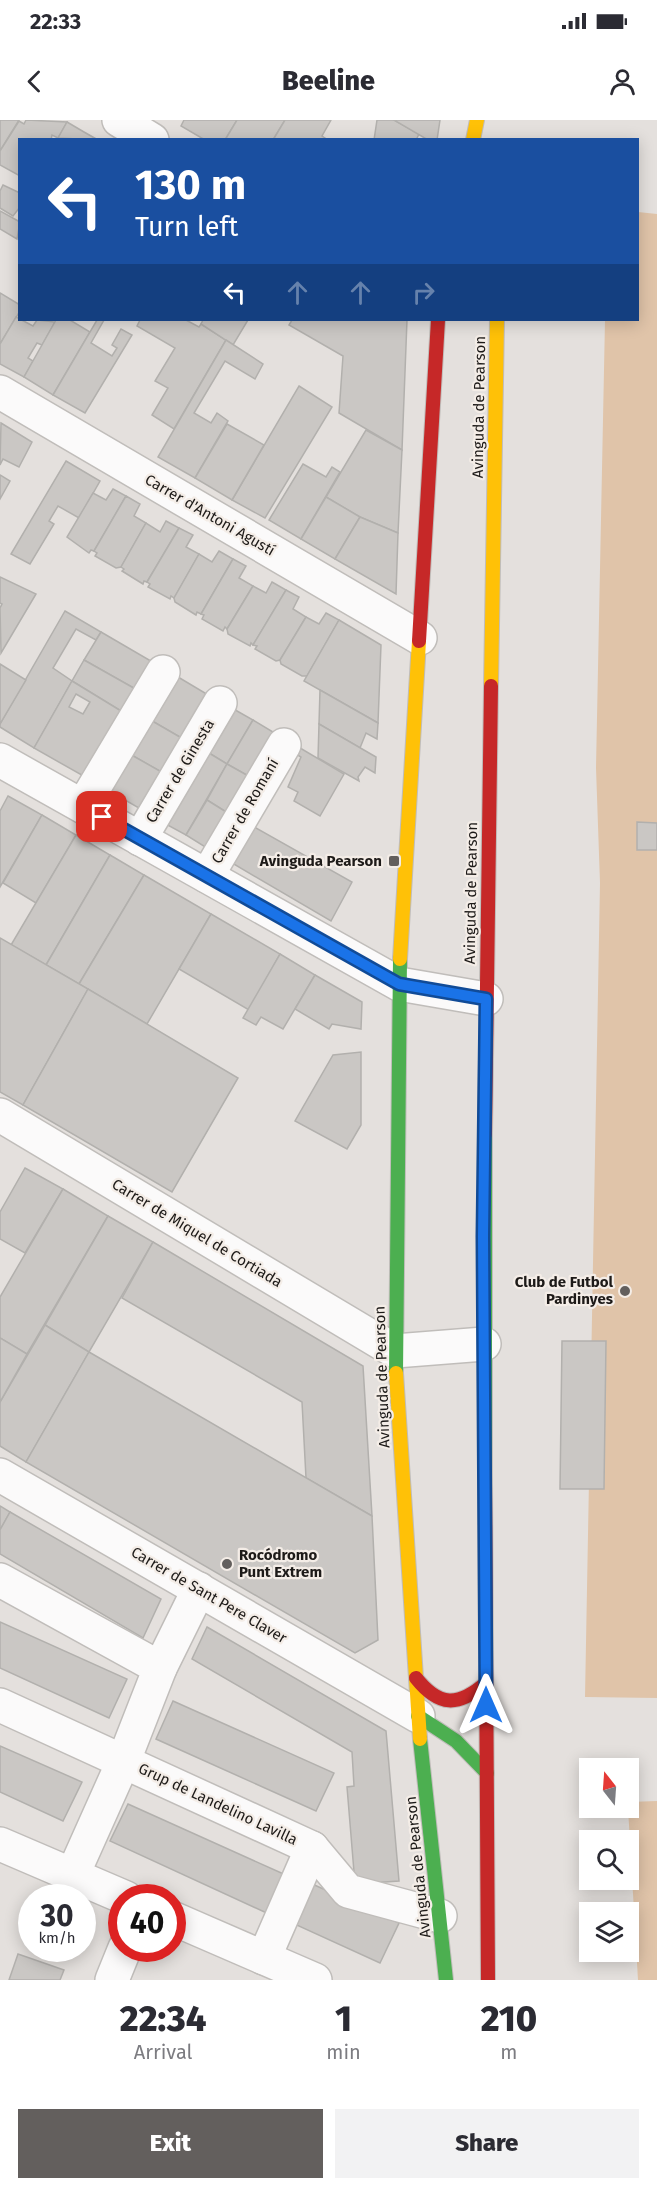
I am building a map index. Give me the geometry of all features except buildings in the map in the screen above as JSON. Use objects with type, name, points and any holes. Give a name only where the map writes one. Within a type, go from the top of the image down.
[{"type":"street","points":[[119,120],[149,138]]},
{"type":"street","points":[[473,138],[477,120]]},
{"type":"street","name":"Avinguda de Pearson","points":[[438,321],[399,984],[395,1351],[418,1716],[446,1980]]},
{"type":"street","name":"Avinguda de Pearson","points":[[488,1980],[484,1344],[486,999],[497,321]]},
{"type":"street","name":"Carrer d'Antoni Agustí","points":[[0,392],[420,638]]},
{"type":"street","points":[[83,806],[162,672]]},
{"type":"street","name":"Carrer de Ginesta","points":[[140,839],[220,703]]},
{"type":"street","name":"Carrer de Romaní","points":[[207,876],[284,745]]},
{"type":"street","points":[[0,760],[399,984],[486,999]]},
{"type":"street","name":"Carrer de Miquel de Cortiada","points":[[0,1115],[395,1351]]},
{"type":"street","points":[[395,1351],[484,1344]]},
{"type":"street","name":"Carrer de Sant Pere Claver","points":[[0,1475],[418,1716]]},
{"type":"street","points":[[0,1580],[160,1668]]},
{"type":"street","name":"Grup de Landelino Lavilla","points":[[73,1874],[124,1760],[160,1668],[199,1589]]},
{"type":"street","points":[[416,1678],[435,1698],[454,1702],[472,1697],[486,1683]]},
{"type":"street","name":"Grup de Landelino Lavilla","points":[[0,1705],[312,1848],[348,1891],[440,1916]]},
{"type":"street","points":[[418,1716],[456,1741],[487,1773]]},
{"type":"street","name":"Grup de Landelino Lavilla","points":[[264,1958],[312,1848]]},
{"type":"street","points":[[2,1851],[73,1874],[108,1890]]},
{"type":"street","points":[[186,1924],[315,1980]]},
{"type":"street","points":[[112,1980],[119,1962]]},
{"type":"shaded area","name":"Club de Futbol Pardinyes","points":[[639,212],[657,214],[657,1698],[585,1697],[600,883],[596,768],[605,321],[639,321]]},
{"type":"shaded area","points":[[657,1801],[657,1980],[638,1980],[639,1902],[633,1902],[633,1890],[639,1890],[639,1830],[629,1830],[629,1818],[639,1818],[639,1802]]},
{"type":"traffic: fast","points":[[396,1373],[400,959]]},
{"type":"traffic: fast","points":[[485,1134],[485,1483]]},
{"type":"traffic: fast","points":[[418,1716],[456,1741],[487,1773]]},
{"type":"traffic: fast","points":[[420,1739],[446,1980]]},
{"type":"traffic: slow","points":[[473,138],[477,120]]},
{"type":"traffic: slow","points":[[491,686],[497,321]]},
{"type":"traffic: slow","points":[[400,959],[419,641]]},
{"type":"traffic: slow","points":[[396,1373],[420,1739]]},
{"type":"traffic: jam","points":[[419,641],[438,321]]},
{"type":"traffic: jam","points":[[485,1134],[491,686]]},
{"type":"traffic: jam","points":[[485,1483],[488,1980]]},
{"type":"traffic: jam","points":[[416,1678],[424,1688],[441,1699],[449,1700],[458,1700],[486,1683]]},
{"type":"place","name":"Avinguda Pearson","points":[[394,861]]},
{"type":"place","name":"Club de Futbol Pardinyes","points":[[625,1291]]},
{"type":"place","name":"Rocódromo Punt Extrem","points":[[227,1564]]},
{"type":"route","points":[[102,817],[399,984],[486,999],[483,1236],[486,1705]]}]
